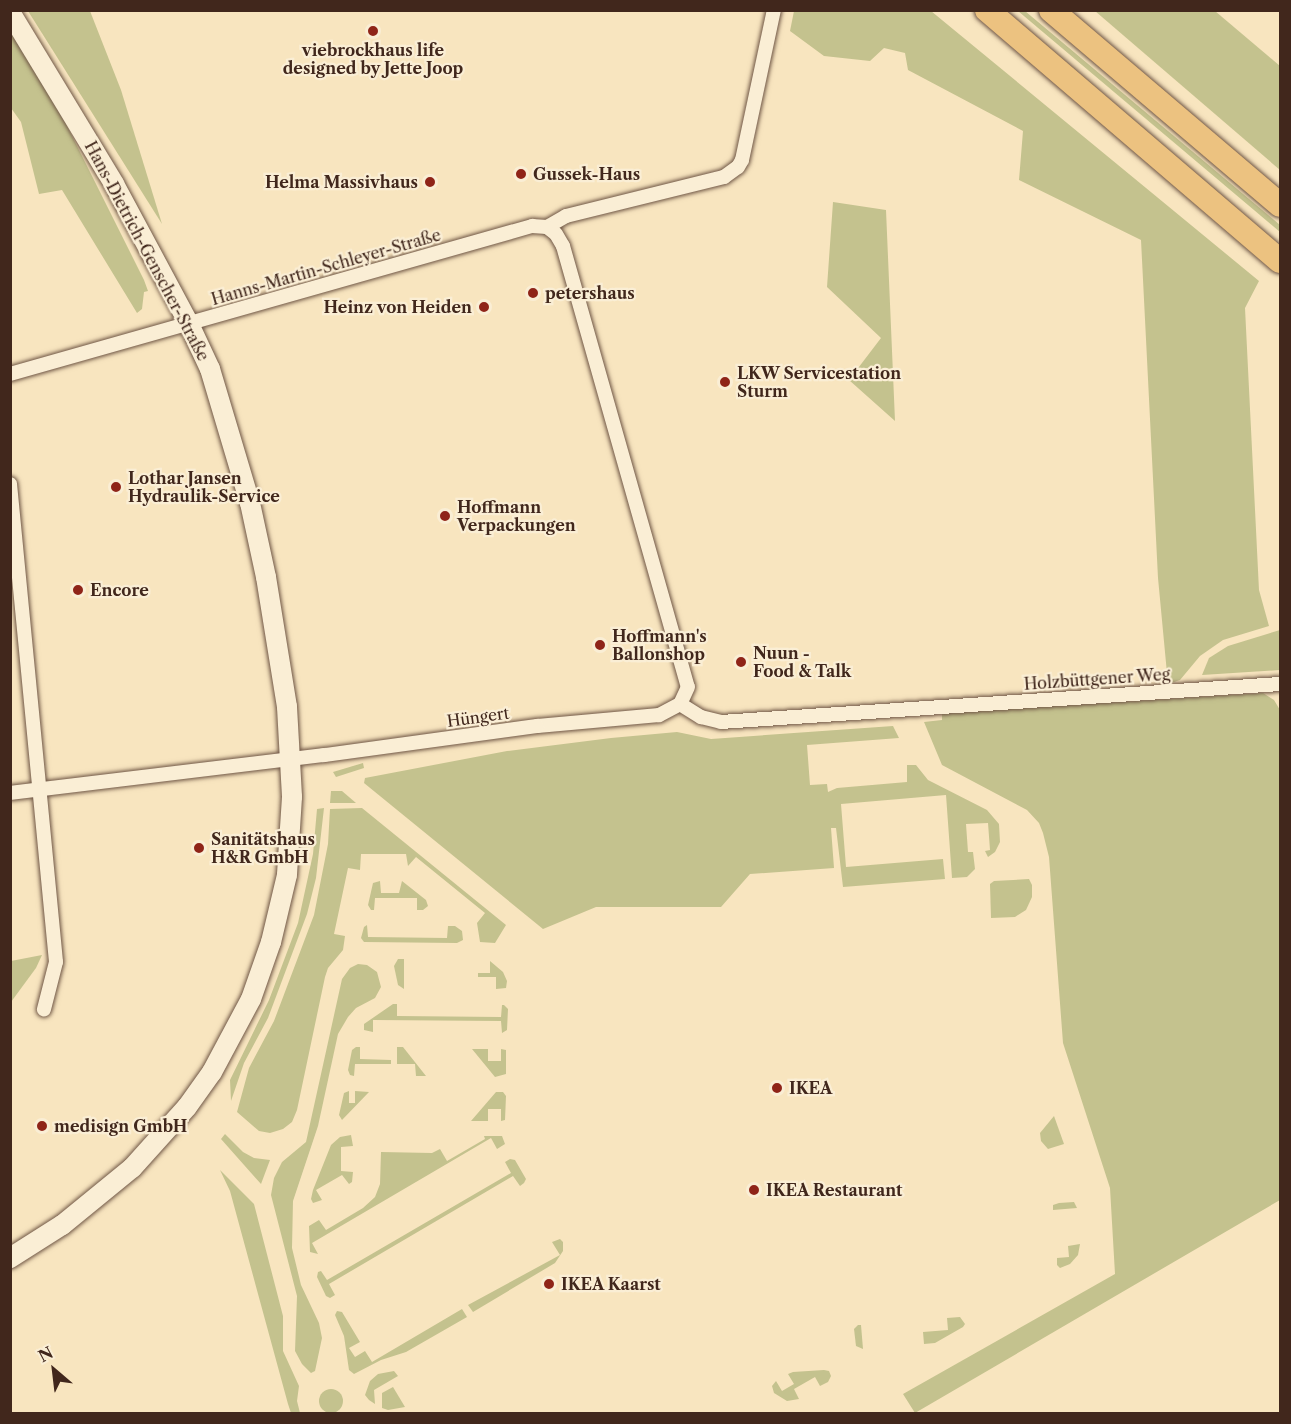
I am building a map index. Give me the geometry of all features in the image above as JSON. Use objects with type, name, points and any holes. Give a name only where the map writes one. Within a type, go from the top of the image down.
[{"type":"highway","points":[[987,10],[1281,261]]},
{"type":"highway","points":[[1051,10],[1281,205]]},
{"type":"street","name":"Hanns-Martin-Schleyer-Straße","points":[[10,374],[532,226],[547,227],[566,216],[724,177],[738,167],[742,160],[774,10]]},
{"type":"street","name":"Hans-Dietrich-Genscher-Straße","points":[[10,12],[114,184],[189,324],[210,369],[250,503],[280,657],[291,759],[291,840],[279,915],[255,989],[232,1038],[187,1107],[132,1168],[62,1225],[10,1258]]},
{"type":"street","points":[[547,227],[556,234],[563,246],[687,680],[687,693],[681,704]]},
{"type":"street","points":[[10,484],[56,962],[44,1009]]},
{"type":"street","name":"Holzbüttgener Weg","points":[[681,704],[701,717],[721,722],[916,708],[1279,688]]},
{"type":"street","name":"Hüngert","points":[[10,793],[537,726],[659,715],[681,704]]},
{"type":"shaded area","points":[[28,11],[90,11],[121,90],[162,224]]},
{"type":"shaded area","points":[[794,11],[931,11],[1259,281],[1245,308],[1259,590],[1269,626],[1223,640],[1200,656],[1180,680],[1168,684],[1158,578],[1141,240],[1019,180],[1023,131],[908,70],[905,53],[884,48],[870,61],[824,56],[790,31]]},
{"type":"shaded area","points":[[1018,11],[1025,11],[1280,225],[1280,232]]},
{"type":"shaded area","points":[[1095,11],[1215,11],[1280,66],[1280,170]]},
{"type":"shaded area","points":[[10,30],[54,100],[144,280],[148,291],[144,292],[142,309],[137,313],[62,190],[39,194],[21,122],[11,108]]},
{"type":"shaded area","points":[[833,202],[886,210],[895,421],[849,380],[881,338],[827,287]]},
{"type":"shaded area","points":[[1280,630],[1280,670],[1202,675],[1209,658],[1228,646]]},
{"type":"shaded area","points":[[1263,693],[1274,700],[1280,710],[1280,1200],[915,1413],[903,1394],[1115,1274],[1110,1188],[1063,1043],[1049,857],[1043,833],[1039,823],[1027,810],[942,765],[924,722],[942,720],[942,713]]},
{"type":"shaded area","points":[[893,726],[899,738],[807,745],[810,785],[827,784],[828,792],[837,788],[907,782],[907,765],[916,765],[928,780],[987,810],[999,824],[1000,842],[995,852],[988,857],[985,851],[990,850],[988,823],[966,824],[968,852],[973,852],[975,869],[967,877],[952,878],[946,795],[841,804],[846,867],[943,859],[945,879],[843,887],[836,828],[831,828],[834,868],[750,874],[721,907],[596,907],[543,929],[364,783],[365,778],[507,751],[611,738],[677,732],[711,739]]},
{"type":"shaded area","points":[[363,763],[364,768],[336,777],[333,772]]},
{"type":"shaded area","points":[[331,791],[342,791],[356,803],[330,803]]},
{"type":"shaded area","points":[[324,808],[316,878],[307,914],[268,1018],[244,1063],[231,1101],[230,1080],[269,1000],[298,923],[313,854],[317,809]]},
{"type":"shaded area","points":[[362,808],[506,925],[495,943],[480,942],[477,923],[485,913],[416,857],[408,866],[406,854],[361,854],[360,870],[348,868],[334,934],[345,936],[343,950],[328,968],[325,977],[297,1110],[292,1122],[283,1129],[270,1133],[259,1131],[237,1112],[249,1068],[274,1021],[314,915],[328,844],[330,809]]},
{"type":"shaded area","points":[[1029,879],[1032,885],[1032,897],[1026,910],[1015,917],[991,918],[990,884],[994,881]]},
{"type":"shaded area","points":[[380,881],[381,893],[399,893],[402,881],[426,900],[428,906],[423,910],[417,910],[417,898],[375,898],[374,910],[371,910],[368,905],[373,883]]},
{"type":"shaded area","points":[[367,925],[368,937],[447,938],[448,926],[455,926],[462,931],[463,940],[457,943],[364,942],[361,938],[364,927]]},
{"type":"shaded area","points":[[42,955],[36,968],[11,1002],[11,961]]},
{"type":"shaded area","points":[[398,959],[404,959],[404,989],[398,985],[394,966]]},
{"type":"shaded area","points":[[490,961],[503,972],[507,981],[506,988],[496,989],[496,977],[478,977],[478,973],[490,973]]},
{"type":"shaded area","points":[[358,964],[367,965],[377,972],[381,987],[375,998],[356,1008],[338,1034],[318,1126],[293,1201],[292,1248],[301,1285],[319,1323],[322,1338],[315,1371],[311,1373],[302,1364],[295,1351],[297,1296],[271,1195],[274,1178],[282,1162],[306,1142],[342,979],[350,968]]},
{"type":"shaded area","points":[[393,1004],[397,1004],[397,1016],[501,1017],[502,1005],[504,1005],[508,1009],[507,1030],[502,1033],[501,1021],[373,1020],[373,1032],[364,1030],[364,1024]]},
{"type":"shaded area","points":[[360,1047],[360,1059],[391,1060],[391,1064],[355,1064],[354,1076],[350,1075],[348,1070],[352,1050]]},
{"type":"shaded area","points":[[397,1047],[403,1047],[426,1076],[416,1076],[415,1064],[397,1064]]},
{"type":"shaded area","points":[[472,1049],[488,1049],[488,1061],[501,1061],[501,1049],[506,1050],[506,1074],[495,1077]]},
{"type":"shaded area","points":[[349,1091],[349,1103],[355,1103],[355,1091],[369,1092],[342,1120],[339,1115],[344,1093]]},
{"type":"shaded area","points":[[496,1092],[503,1092],[506,1096],[505,1120],[501,1121],[501,1109],[488,1109],[488,1121],[471,1121]]},
{"type":"shaded area","points":[[1054,1116],[1064,1144],[1048,1149],[1041,1141],[1040,1133]]},
{"type":"shaded area","points":[[225,1134],[243,1152],[254,1158],[270,1160],[261,1184],[221,1139]]},
{"type":"shaded area","points":[[351,1135],[353,1146],[341,1147],[341,1171],[353,1172],[352,1182],[349,1184],[342,1175],[316,1190],[322,1200],[313,1203],[311,1199],[313,1190],[331,1145],[340,1137]]},
{"type":"shaded area","points":[[484,1136],[502,1136],[505,1144],[497,1149],[491,1138],[312,1243],[318,1254],[310,1252],[309,1226],[319,1220],[326,1230],[363,1208],[375,1197],[380,1184],[381,1152],[432,1153],[440,1149],[447,1161],[485,1139]]},
{"type":"shaded area","points":[[510,1159],[515,1160],[526,1179],[520,1186],[513,1176],[329,1284],[335,1295],[330,1298],[326,1296],[317,1277],[318,1272],[321,1271],[327,1280],[511,1173],[505,1162]]},
{"type":"shaded area","points":[[220,1170],[254,1204],[283,1316],[283,1351],[299,1386],[297,1401],[300,1413],[291,1413],[288,1404],[230,1191]]},
{"type":"shaded area","points":[[1074,1202],[1077,1208],[1053,1210],[1053,1205]]},
{"type":"shaded area","points":[[560,1239],[563,1242],[563,1251],[555,1263],[473,1312],[468,1305],[560,1255],[552,1242]]},
{"type":"shaded area","points":[[1080,1244],[1078,1255],[1070,1264],[1060,1268],[1057,1265],[1057,1258],[1069,1257],[1068,1246]]},
{"type":"shaded area","points":[[462,1309],[467,1317],[406,1352],[381,1360],[354,1374],[349,1370],[344,1336],[335,1315],[337,1311],[342,1312],[360,1342],[349,1348],[355,1357],[365,1351],[372,1362]]},
{"type":"shaded area","points":[[960,1317],[965,1324],[963,1327],[935,1343],[924,1344],[923,1332],[948,1330],[947,1318]]},
{"type":"shaded area","points":[[861,1325],[863,1349],[856,1346],[854,1329]]},
{"type":"shaded area","points":[[394,1371],[398,1376],[374,1390],[375,1404],[369,1400],[365,1395],[370,1381],[378,1374]]},
{"type":"shaded area","points":[[829,1371],[831,1376],[828,1382],[820,1386],[815,1377],[794,1389],[799,1399],[787,1401],[774,1393],[772,1386],[776,1381],[782,1391],[794,1384],[788,1374]]},
{"type":"shaded area","points":[[393,1387],[405,1407],[388,1410],[382,1408],[382,1393]]},
{"type":"shaded area","points":[[331,1389],[339,1393],[343,1401],[339,1409],[331,1413],[323,1409],[319,1401],[323,1393]]},
{"type":"place","name":"viebrockhaus life designed by Jette Joop","points":[[373,31]]},
{"type":"place","name":"Gussek-Haus","points":[[521,174]]},
{"type":"place","name":"Helma Massivhaus","points":[[430,182]]},
{"type":"place","name":"petershaus","points":[[533,293]]},
{"type":"place","name":"Heinz von Heiden","points":[[484,307]]},
{"type":"place","name":"LKW Servicestation Sturm","points":[[725,382]]},
{"type":"place","name":"Lothar Jansen Hydraulik-Service","points":[[116,487]]},
{"type":"place","name":"Hoffmann Verpackungen","points":[[445,516]]},
{"type":"place","name":"Encore","points":[[78,590]]},
{"type":"place","name":"Hoffmann's Ballonshop","points":[[600,645]]},
{"type":"place","name":"Nuun - Food & Talk","points":[[741,662]]},
{"type":"place","name":"Sanitätshaus H&R GmbH","points":[[199,848]]},
{"type":"place","name":"IKEA","points":[[777,1088]]},
{"type":"place","name":"medisign GmbH","points":[[42,1126]]},
{"type":"place","name":"IKEA Restaurant","points":[[754,1190]]},
{"type":"place","name":"IKEA Kaarst","points":[[549,1284]]}]
